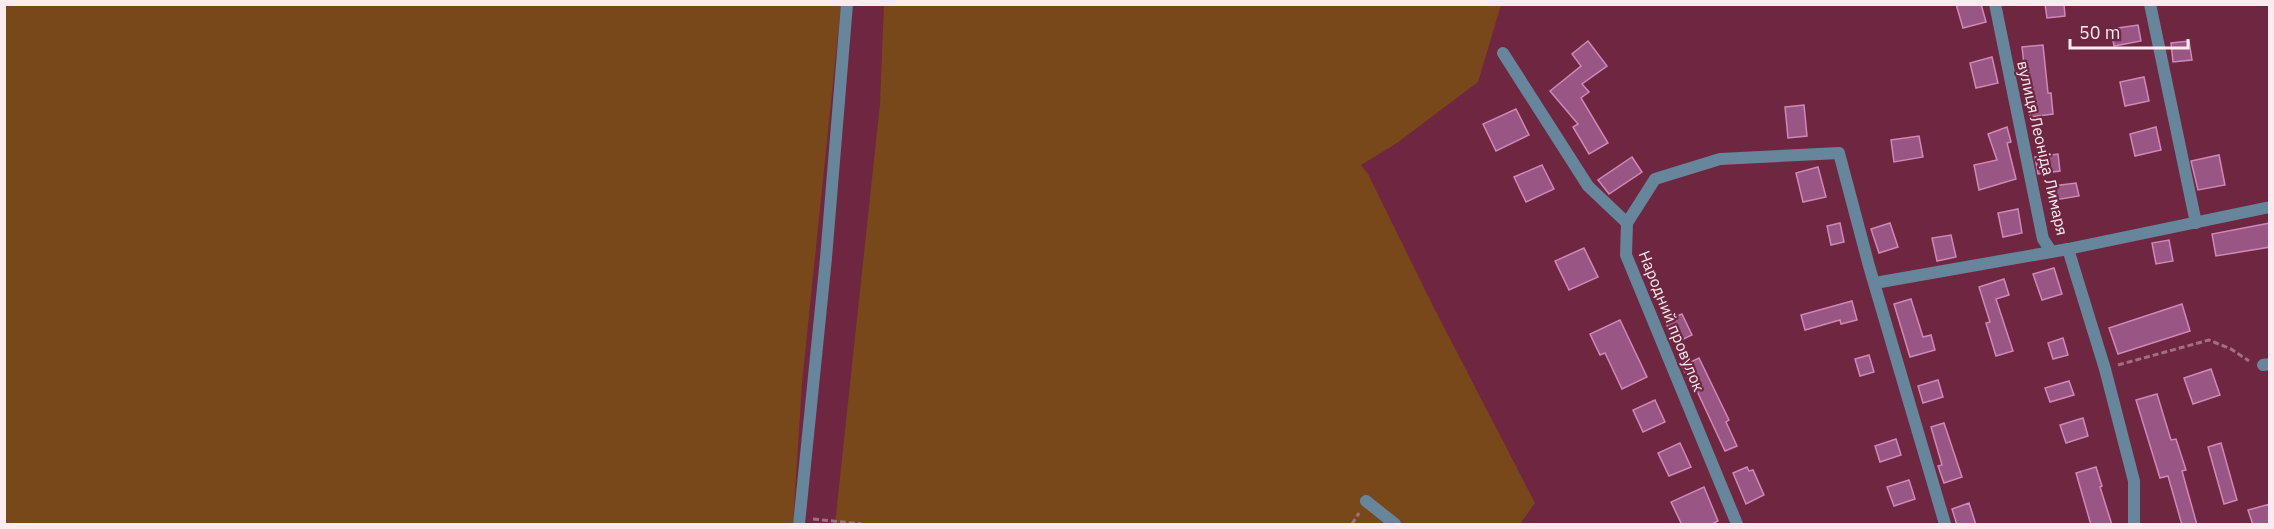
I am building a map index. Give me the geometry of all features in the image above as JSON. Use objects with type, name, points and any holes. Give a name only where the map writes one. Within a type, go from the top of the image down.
[{"type":"street","points":[[800,521],[826,258],[847,4]]},
{"type":"street","name":"вулиця Леоніда Лимаря","points":[[1875,283],[2051,251],[2043,239],[1995,4]]},
{"type":"street","points":[[2150,4],[2196,223]]},
{"type":"street","points":[[1503,53],[1588,186],[1627,223],[1655,179],[1720,159],[1839,153],[1945,525]]},
{"type":"street","points":[[2051,251],[2270,207]]},
{"type":"street","name":"Народний провулок","points":[[1627,223],[1626,255],[1735,524]]},
{"type":"street","name":"вулиця Леоніда Лимаря","points":[[2068,249],[2105,369],[2134,481],[2134,525]]},
{"type":"street","points":[[1365,501],[1395,525]]},
{"type":"path","points":[[2105,369],[2209,340],[2231,349],[2248,361],[2266,364]]},
{"type":"path","points":[[800,521],[862,525]]},
{"type":"shaded area","points":[[4,5],[841,5],[802,383],[793,524],[5,524]]},
{"type":"shaded area","points":[[884,5],[1501,5],[1478,82],[1397,143],[1361,165],[1368,174],[1535,503],[1520,524],[835,524],[880,104]]},
{"type":"building","points":[[1956,4],[1981,4],[1986,22],[1963,28]]},
{"type":"building","points":[[2045,4],[2064,4],[2065,16],[2047,18]]},
{"type":"building","points":[[2138,25],[2141,41],[2114,46],[2111,29]]},
{"type":"building","points":[[1588,41],[1607,66],[1582,84],[1589,92],[1581,98],[1608,143],[1589,154],[1573,127],[1578,124],[1550,91],[1581,66],[1572,54]]},
{"type":"building","points":[[2189,41],[2192,60],[2173,62],[2171,43]]},
{"type":"building","points":[[2043,45],[2048,93],[2051,93],[2053,114],[2030,117],[2022,47]]},
{"type":"building","points":[[1992,57],[1998,83],[1976,88],[1970,63]]},
{"type":"building","points":[[2144,77],[2149,101],[2125,106],[2120,82]]},
{"type":"building","points":[[1804,105],[1807,136],[1788,138],[1785,107]]},
{"type":"building","points":[[1516,109],[1529,135],[1496,151],[1483,124]]},
{"type":"building","points":[[2007,127],[2011,142],[2007,143],[2016,179],[1979,190],[1974,165],[1997,160],[1988,134]]},
{"type":"building","points":[[2156,127],[2161,150],[2135,156],[2130,134]]},
{"type":"building","points":[[1919,136],[1923,157],[1894,162],[1891,140]]},
{"type":"building","points":[[2058,154],[2060,171],[2038,174],[2035,157]]},
{"type":"building","points":[[2219,155],[2225,185],[2198,190],[2191,161]]},
{"type":"building","points":[[1632,157],[1642,172],[1609,194],[1598,180]]},
{"type":"building","points":[[1542,165],[1554,189],[1526,202],[1514,177]]},
{"type":"building","points":[[1818,167],[1826,197],[1803,202],[1796,173]]},
{"type":"building","points":[[2076,183],[2079,196],[2055,200],[2053,186]]},
{"type":"building","points":[[2018,209],[2022,233],[2003,237],[1998,213]]},
{"type":"building","points":[[1840,223],[1844,242],[1831,245],[1827,226]]},
{"type":"building","points":[[1890,223],[1898,247],[1879,253],[1871,229]]},
{"type":"building","points":[[2270,223],[2270,247],[2216,256],[2212,234]]},
{"type":"building","points":[[1951,235],[1956,257],[1937,261],[1932,238]]},
{"type":"building","points":[[2169,240],[2173,261],[2156,264],[2152,243]]},
{"type":"building","points":[[1584,248],[1598,277],[1569,290],[1555,261]]},
{"type":"building","points":[[2054,268],[2062,294],[2042,300],[2033,274]]},
{"type":"building","points":[[2004,279],[2009,295],[1996,299],[2013,351],[1996,356],[1986,323],[1990,322],[1979,287]]},
{"type":"building","points":[[1911,299],[1923,337],[1931,335],[1935,350],[1910,357],[1894,304]]},
{"type":"building","points":[[1852,301],[1857,320],[1841,324],[1840,320],[1805,330],[1801,315]]},
{"type":"building","points":[[2182,304],[2190,331],[2118,354],[2109,328]]},
{"type":"building","points":[[1682,314],[1692,335],[1675,343],[1665,321]]},
{"type":"building","points":[[1620,320],[1647,377],[1622,389],[1605,353],[1600,355],[1590,334]]},
{"type":"building","points":[[2063,338],[2068,355],[2053,359],[2048,343]]},
{"type":"building","points":[[1869,355],[1874,372],[1860,376],[1855,359]]},
{"type":"building","points":[[1699,358],[1729,420],[1726,422],[1737,446],[1725,451],[1697,391],[1695,392],[1682,366]]},
{"type":"building","points":[[2211,369],[2220,395],[2193,404],[2184,378]]},
{"type":"building","points":[[1938,380],[1943,397],[1923,403],[1918,386]]},
{"type":"building","points":[[2069,381],[2074,395],[2050,402],[2045,388]]},
{"type":"building","points":[[2157,394],[2171,440],[2176,439],[2186,470],[2182,471],[2197,525],[2182,525],[2168,476],[2160,478],[2136,400]]},
{"type":"building","points":[[1655,400],[1665,422],[1643,432],[1633,410]]},
{"type":"building","points":[[2083,418],[2088,436],[2066,443],[2060,425]]},
{"type":"building","points":[[1944,423],[1962,477],[1944,483],[1938,466],[1942,465],[1931,427]]},
{"type":"building","points":[[1896,439],[1901,455],[1880,462],[1875,446]]},
{"type":"building","points":[[1680,443],[1691,467],[1669,476],[1658,453]]},
{"type":"building","points":[[2221,443],[2237,500],[2224,504],[2208,447]]},
{"type":"building","points":[[1747,467],[1749,471],[1753,470],[1764,495],[1746,504],[1733,473]]},
{"type":"building","points":[[2096,467],[2112,525],[2091,525],[2076,473]]},
{"type":"building","points":[[1909,480],[1915,499],[1894,506],[1887,487]]},
{"type":"building","points":[[1704,487],[1718,521],[1710,525],[1682,525],[1671,502]]},
{"type":"building","points":[[1969,503],[1976,525],[1957,525],[1952,509]]},
{"type":"building","points":[[2270,504],[2270,525],[2253,525],[2248,510]]}]
